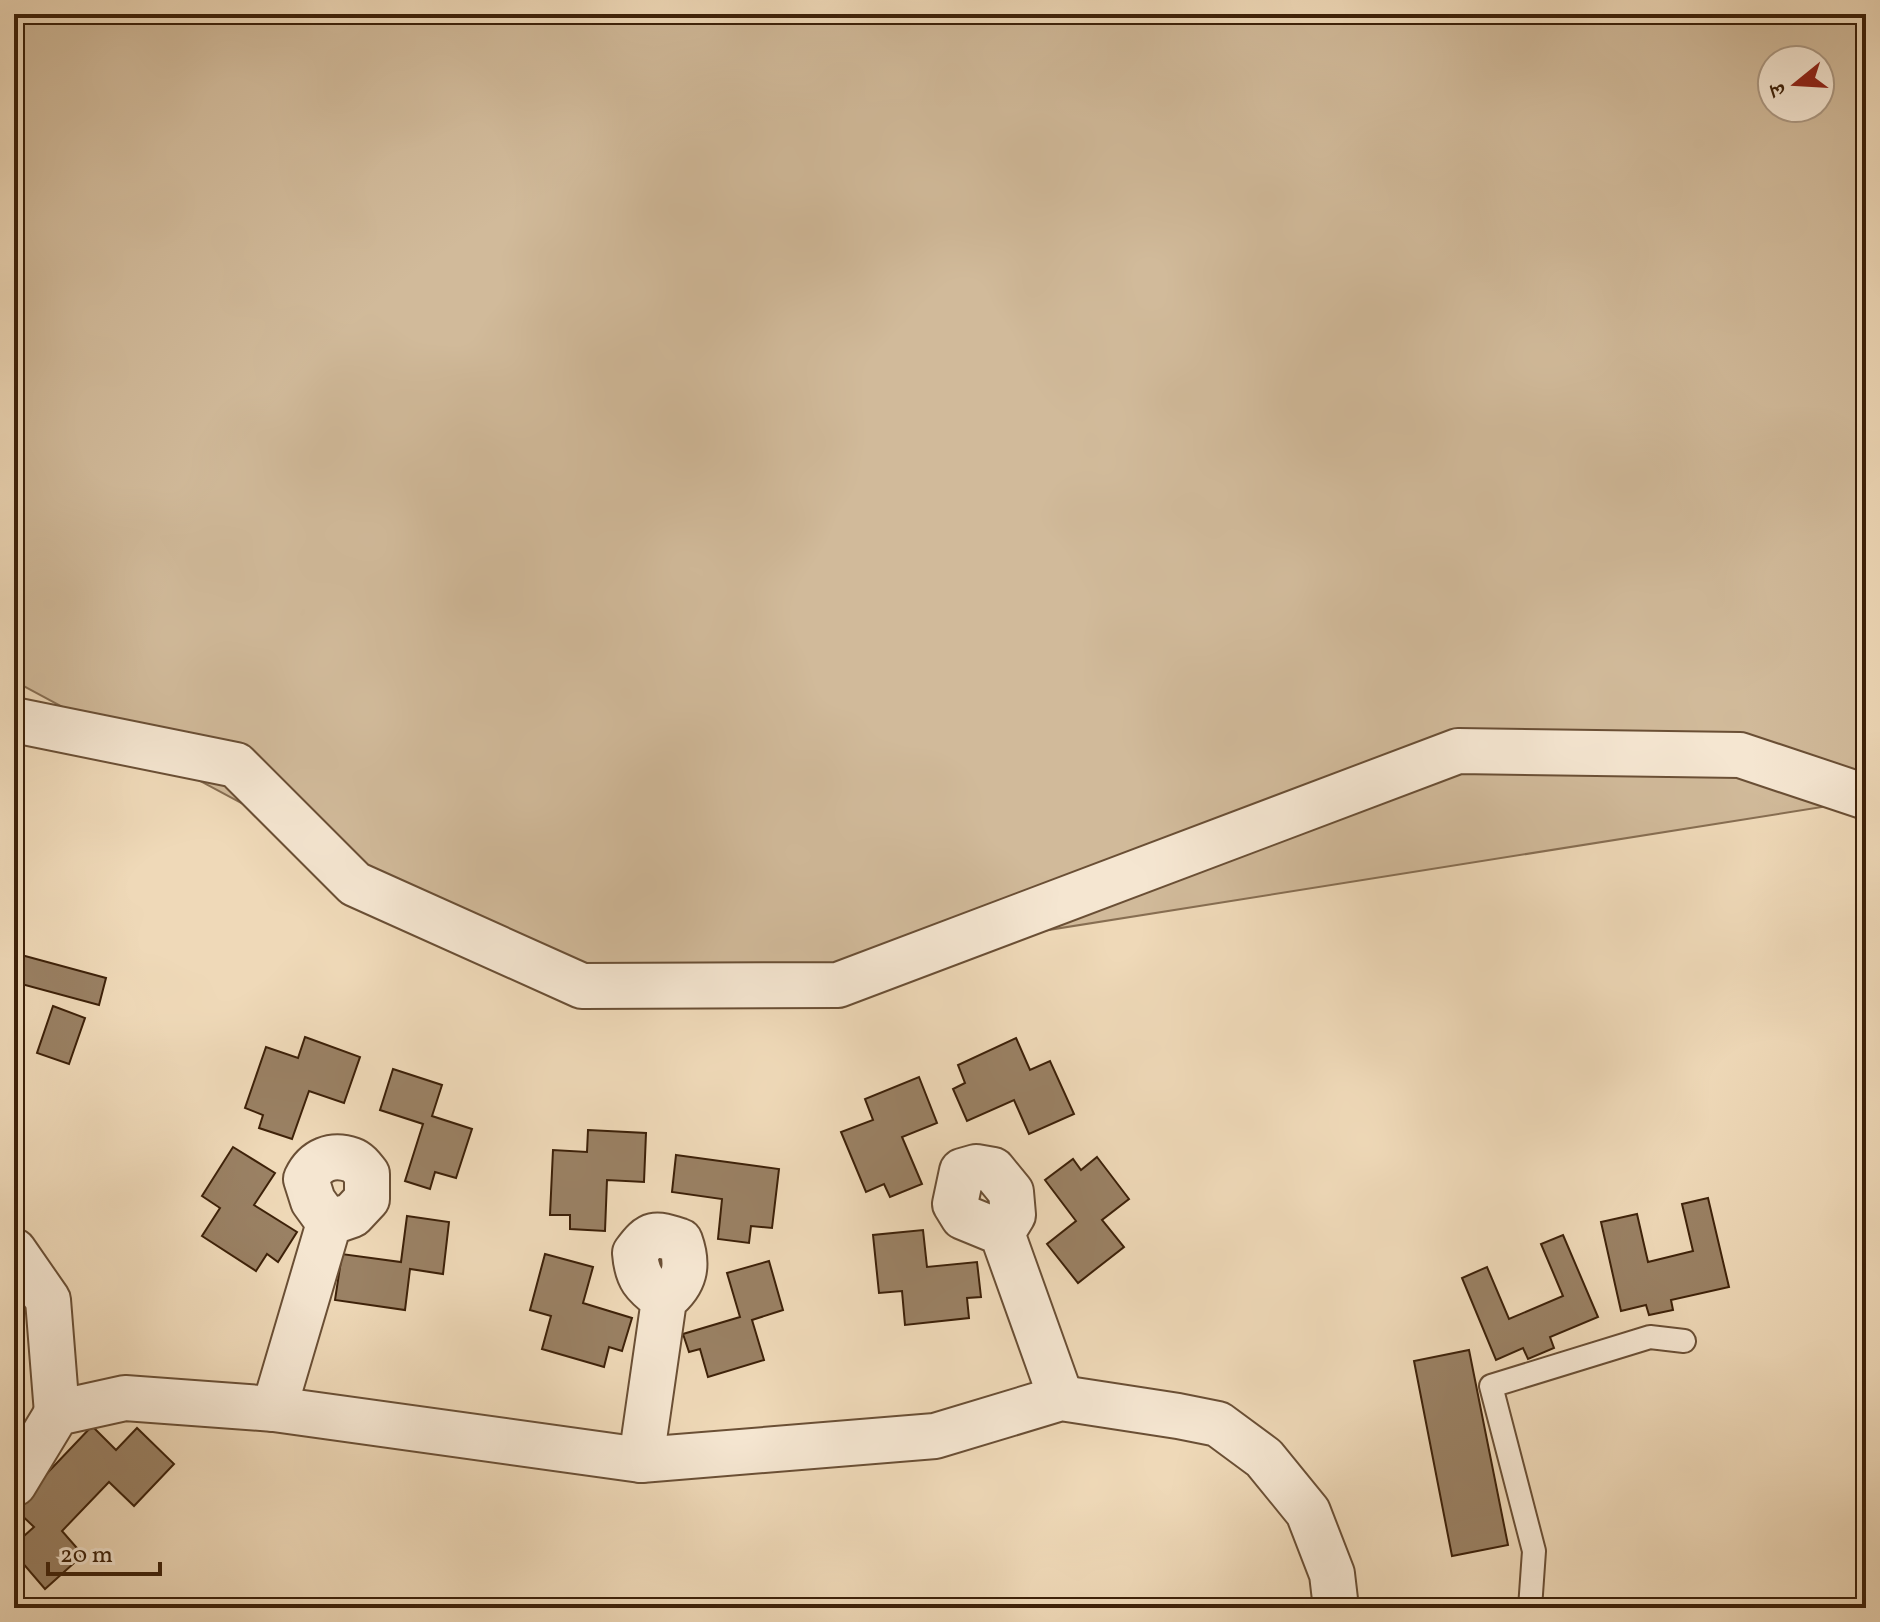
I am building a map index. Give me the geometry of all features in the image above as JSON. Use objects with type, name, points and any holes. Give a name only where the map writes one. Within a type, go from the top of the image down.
[{"type":"street","points":[[14,720],[236,765],[355,884],[582,986],[838,985],[1458,751],[1740,755],[1866,797]]},
{"type":"street","points":[[274,1409],[329,1223]]},
{"type":"street","points":[[1002,1233],[1061,1398]]},
{"type":"street","points":[[14,1251],[48,1300],[57,1413],[14,1484]]},
{"type":"street","points":[[641,1460],[664,1300]]},
{"type":"street","points":[[57,1413],[125,1398],[274,1409],[641,1460],[935,1436],[1061,1398],[1218,1424],[1264,1458],[1308,1512],[1332,1574],[1336,1608]]},
{"type":"lane","points":[[1530,1608],[1534,1551],[1491,1386],[1650,1337],[1684,1341]]},
{"type":"shaded area","points":[[14,14],[1866,14],[1866,800],[608,1000],[14,681]]},
{"type":"building","points":[[14,953],[106,978],[99,1005],[14,982]]},
{"type":"building","points":[[53,1006],[85,1018],[69,1064],[37,1053]]},
{"type":"building","points":[[305,1037],[360,1057],[344,1103],[309,1091],[292,1139],[259,1128],[263,1115],[245,1108],[266,1047],[298,1058]]},
{"type":"building","points":[[1016,1038],[1030,1070],[1050,1061],[1074,1114],[1029,1134],[1014,1100],[967,1121],[953,1089],[965,1083],[958,1065]]},
{"type":"building","points":[[393,1069],[442,1085],[432,1116],[472,1129],[456,1178],[435,1172],[430,1189],[405,1181],[423,1124],[380,1110]]},
{"type":"building","points":[[919,1077],[937,1123],[902,1137],[922,1184],[890,1197],[884,1184],[866,1192],[841,1132],[873,1120],[865,1099]]},
{"type":"building","points":[[588,1130],[646,1133],[644,1182],[607,1180],[605,1231],[570,1229],[570,1215],[550,1215],[553,1150],[587,1152]]},
{"type":"building","points":[[233,1147],[275,1173],[254,1205],[297,1232],[278,1262],[267,1254],[256,1271],[202,1236],[220,1208],[202,1196]]},
{"type":"building","points":[[676,1155],[779,1169],[772,1228],[751,1226],[749,1243],[718,1239],[722,1199],[672,1192]]},
{"type":"building","points":[[1097,1157],[1129,1199],[1102,1220],[1124,1247],[1078,1283],[1047,1244],[1076,1221],[1045,1180],[1073,1159],[1081,1170]]},
{"type":"building","points":[[1708,1198],[1729,1287],[1671,1300],[1673,1310],[1649,1315],[1646,1305],[1621,1311],[1601,1222],[1637,1214],[1648,1262],[1693,1251],[1682,1204]]},
{"type":"building","points":[[407,1216],[449,1222],[443,1274],[410,1269],[405,1310],[335,1300],[342,1254],[401,1262]]},
{"type":"building","points":[[923,1230],[927,1267],[977,1262],[981,1297],[967,1298],[969,1318],[905,1325],[902,1291],[879,1293],[873,1235]]},
{"type":"building","points":[[1563,1235],[1598,1317],[1550,1337],[1554,1348],[1528,1359],[1523,1348],[1496,1360],[1462,1278],[1487,1267],[1509,1319],[1563,1296],[1541,1244]]},
{"type":"building","points":[[545,1254],[593,1267],[583,1303],[632,1318],[622,1351],[609,1347],[604,1367],[542,1349],[551,1316],[530,1310]]},
{"type":"building","points":[[769,1261],[783,1310],[752,1320],[764,1360],[708,1377],[700,1349],[689,1352],[683,1334],[740,1317],[727,1273]]},
{"type":"building","points":[[1469,1350],[1508,1545],[1452,1556],[1414,1361]]},
{"type":"building","points":[[92,1426],[116,1450],[137,1428],[174,1464],[134,1506],[109,1482],[62,1531],[83,1555],[45,1589],[14,1553],[14,1545],[34,1527],[14,1508]]}]
